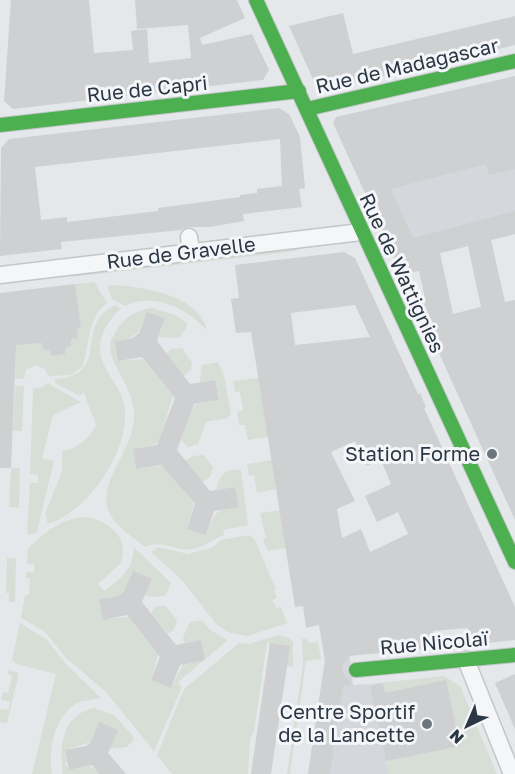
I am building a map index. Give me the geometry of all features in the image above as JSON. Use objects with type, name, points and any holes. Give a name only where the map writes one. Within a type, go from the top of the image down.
[{"type":"street","name":"Rue de Wattignies","points":[[256,0],[361,232],[515,561]]},
{"type":"street","name":"Rue de Madagascar","points":[[307,109],[515,62]]},
{"type":"street","name":"Rue de Capri","points":[[0,125],[299,92]]},
{"type":"street","name":"Rue de Gravelle","points":[[0,274],[190,244],[361,232]]},
{"type":"street","name":"Rue Nicolaï","points":[[356,670],[515,655]]},
{"type":"street","points":[[466,660],[512,774]]},
{"type":"shaded area","points":[[515,146],[515,234],[398,264],[360,181]]},
{"type":"shaded area","points":[[296,243],[297,251],[72,277],[71,269]]},
{"type":"shaded area","points":[[94,282],[107,303],[95,317],[82,367],[71,375],[48,376],[45,369],[35,365],[26,370],[24,379],[15,378],[16,344],[42,343],[43,348],[50,351],[51,356],[65,354],[65,349],[71,345],[71,339],[78,338],[77,328],[81,328],[75,284]]},
{"type":"shaded area","points":[[107,286],[154,291],[182,301],[202,318],[207,330],[190,315],[159,301],[148,300],[125,306],[112,299]]},
{"type":"shaded area","points":[[115,305],[121,308],[106,326],[100,348],[103,363],[124,403],[125,420],[122,439],[105,475],[92,492],[63,517],[48,524],[45,514],[62,471],[62,451],[82,443],[96,425],[84,393],[80,396],[55,383],[55,379],[72,376],[83,369],[88,359],[96,325],[102,314]]},
{"type":"shaded area","points":[[152,308],[175,315],[187,323],[186,329],[179,338],[159,337],[165,318],[147,312],[137,333],[129,338],[115,341],[118,361],[143,359],[173,396],[159,441],[154,445],[133,449],[136,469],[163,466],[194,502],[187,529],[206,535],[216,513],[239,506],[235,487],[216,490],[219,481],[227,471],[241,470],[248,525],[223,530],[224,535],[193,549],[180,549],[159,544],[145,547],[118,525],[111,516],[107,504],[107,491],[129,440],[134,412],[129,393],[113,360],[110,343],[126,319],[137,312]]},
{"type":"shaded area","points":[[182,348],[192,363],[191,370],[183,377],[166,354],[171,349]]},
{"type":"shaded area","points":[[218,362],[224,376],[231,413],[228,418],[206,422],[198,444],[188,447],[181,440],[193,407],[197,404],[219,400],[215,380],[200,382],[202,365]]},
{"type":"shaded area","points":[[259,378],[268,437],[248,440],[245,425],[239,425],[237,412],[243,410],[240,392],[235,392],[233,381]]},
{"type":"shaded area","points":[[47,383],[81,402],[53,415],[42,458],[54,461],[37,532],[30,535],[27,533],[30,483],[38,483],[38,475],[30,474],[33,389],[43,387]]},
{"type":"shaded area","points":[[15,386],[24,386],[22,431],[13,431]]},
{"type":"shaded area","points":[[204,455],[213,467],[210,477],[203,482],[185,461],[193,456]]},
{"type":"shaded area","points":[[272,460],[276,489],[257,493],[254,475],[249,476],[247,464]]},
{"type":"shaded area","points":[[11,468],[20,468],[19,508],[9,507]]},
{"type":"shaded area","points":[[280,510],[286,548],[268,551],[263,540],[266,538],[260,513]]},
{"type":"shaded area","points":[[88,517],[111,527],[121,539],[123,547],[120,564],[98,584],[104,591],[125,573],[129,567],[134,547],[171,583],[165,596],[145,595],[152,579],[119,596],[99,599],[103,619],[128,617],[158,655],[151,680],[171,688],[183,664],[204,660],[178,682],[182,687],[154,751],[105,691],[66,658],[45,632],[21,618],[25,595],[29,595],[30,578],[26,578],[26,572],[34,572],[34,564],[27,564],[28,549],[40,537],[62,522]]},
{"type":"shaded area","points":[[249,535],[255,540],[276,590],[274,591],[277,598],[272,600],[276,608],[281,607],[287,623],[248,636],[230,633],[216,624],[182,580],[151,552],[159,547],[188,554],[211,548],[221,540]]},
{"type":"shaded area","points":[[7,558],[16,558],[15,602],[9,602],[9,593],[6,593]]},
{"type":"shaded area","points":[[156,606],[166,606],[177,621],[174,630],[168,634],[151,613]]},
{"type":"shaded area","points":[[202,620],[210,630],[228,640],[205,659],[201,640],[184,643],[183,637],[190,622]]},
{"type":"shaded area","points":[[20,623],[47,640],[66,664],[101,698],[77,703],[62,718],[52,746],[52,774],[32,774],[56,674],[16,664],[12,660]]},
{"type":"shaded area","points":[[278,635],[289,638],[293,642],[293,667],[287,666],[289,646],[267,643],[254,731],[250,739],[248,774],[172,774],[157,755],[184,689],[239,643],[249,644]]},
{"type":"shaded area","points":[[307,638],[308,643],[318,642],[321,659],[306,661],[290,774],[287,774],[303,664],[302,639]]},
{"type":"shaded area","points":[[350,656],[353,685],[369,684],[370,686],[389,774],[308,774],[325,659]]},
{"type":"shaded area","points":[[9,670],[19,673],[7,723],[0,722],[0,709],[8,710],[10,702],[1,700],[3,692],[8,693],[12,676],[8,674]]},
{"type":"shaded area","name":"Centre Sportif de la Lancette","points":[[444,676],[460,686],[497,774],[389,774],[369,684]]},
{"type":"shaded area","points":[[94,708],[114,715],[133,736],[133,740],[127,747],[110,749],[99,722],[91,742],[65,750],[67,762],[64,762],[69,770],[90,766],[99,774],[63,774],[62,753],[65,733],[75,717]]},
{"type":"building","points":[[11,0],[89,0],[94,53],[133,50],[131,31],[147,29],[149,63],[191,58],[188,25],[137,29],[135,0],[237,0],[245,18],[200,38],[202,45],[252,34],[269,70],[263,80],[13,109],[4,101]]},
{"type":"building","points":[[343,13],[353,54],[515,16],[515,45],[323,90],[316,86],[289,26]]},
{"type":"building","points":[[515,76],[515,169],[489,175],[486,164],[391,189],[413,238],[515,211],[515,234],[491,240],[505,302],[515,300],[515,520],[417,305],[426,303],[419,271],[402,274],[333,123],[336,117]],"holes":[[[468,246],[481,307],[453,314],[440,253]]]},
{"type":"building","points":[[279,108],[289,114],[300,137],[305,188],[299,189],[302,207],[243,214],[244,221],[210,227],[188,227],[181,230],[61,242],[62,249],[0,256],[1,148],[9,139]],"holes":[[[280,139],[282,186],[257,189],[257,193],[240,195],[240,197],[158,208],[158,211],[67,222],[67,217],[41,220],[35,167]]]},
{"type":"building","points":[[344,252],[355,258],[418,394],[420,393],[426,407],[424,408],[515,607],[515,640],[470,645],[468,628],[433,631],[434,648],[349,656],[343,665],[342,672],[353,685],[343,686],[330,774],[308,774],[325,661],[319,625],[306,628],[303,606],[295,607],[251,332],[236,333],[231,299],[239,298],[235,265]],"holes":[[[355,305],[370,337],[295,345],[291,313]],[[355,441],[367,466],[381,460],[391,484],[365,496],[377,522],[398,512],[408,534],[370,552],[361,529],[342,538],[337,509],[355,501],[331,452]]]},
{"type":"building","points":[[75,284],[81,328],[77,328],[78,338],[71,339],[71,345],[65,349],[65,354],[51,356],[50,351],[43,349],[42,343],[16,345],[11,468],[0,468],[0,293]]},
{"type":"building","points":[[147,312],[165,318],[157,341],[190,384],[215,380],[219,400],[194,404],[177,450],[210,491],[235,487],[239,507],[214,511],[206,535],[187,529],[195,503],[161,465],[136,469],[133,449],[157,445],[175,398],[142,357],[118,361],[115,341],[133,338],[139,333]]},
{"type":"building","points":[[133,571],[152,579],[142,602],[176,645],[201,640],[205,660],[180,665],[171,688],[151,680],[160,657],[127,615],[103,620],[99,599],[119,596],[124,592]]},
{"type":"building","points":[[270,643],[290,646],[271,774],[251,774]]},
{"type":"building","points":[[515,674],[515,729],[495,683]]},
{"type":"building","points":[[446,680],[460,746],[386,761],[370,686],[383,683],[385,693]]},
{"type":"building","points":[[99,722],[118,730],[108,753],[126,774],[99,774],[92,765],[69,770],[65,750],[86,746],[91,742]]},
{"type":"traffic: fast","points":[[256,0],[515,562]]},
{"type":"traffic: fast","points":[[307,109],[515,61]]},
{"type":"traffic: fast","points":[[0,125],[299,91]]},
{"type":"traffic: fast","points":[[356,670],[515,655]]},
{"type":"place","name":"Station Forme","points":[[492,454]]},
{"type":"place","name":"Centre Sportif de la Lancette","points":[[427,724]]}]
